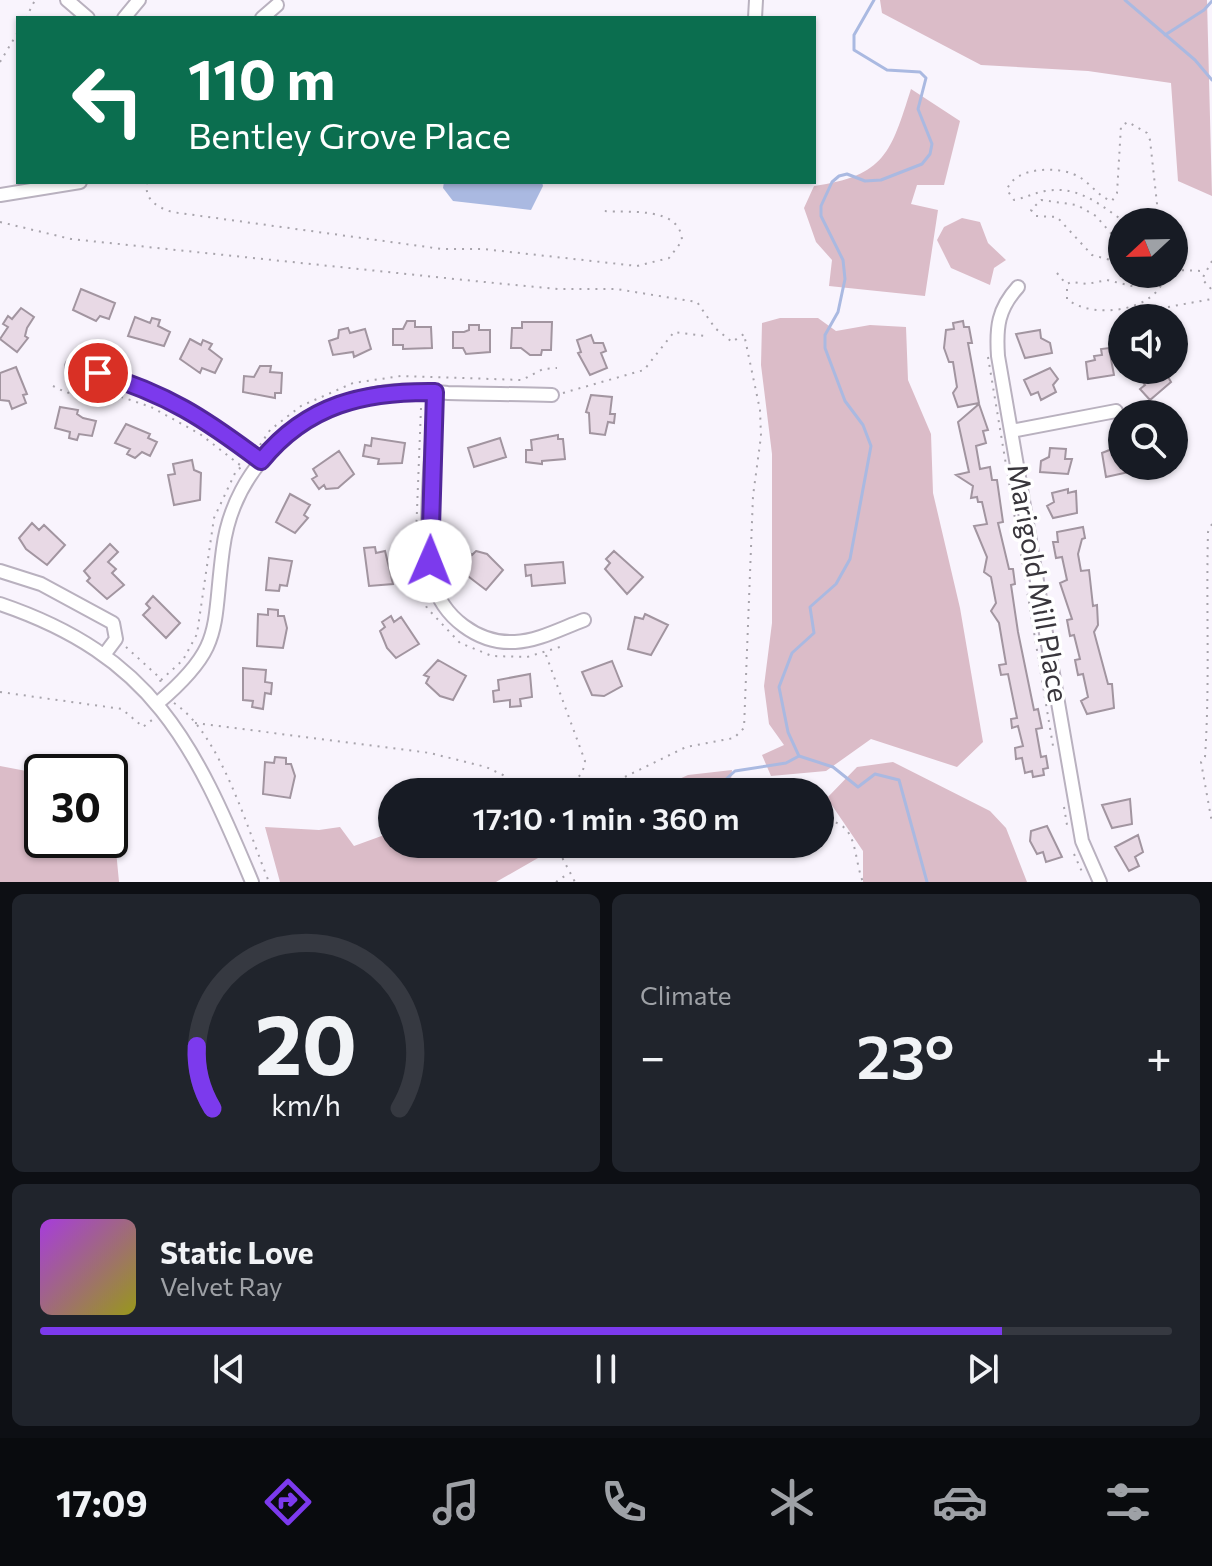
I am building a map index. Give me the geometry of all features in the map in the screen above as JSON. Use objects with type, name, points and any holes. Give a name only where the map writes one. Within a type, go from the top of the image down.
[{"type":"street","points":[[67,0],[86,16]]},
{"type":"street","points":[[264,16],[277,5]]},
{"type":"street","points":[[0,195],[68,184]]},
{"type":"street","name":"Marigold Mill Place","points":[[1018,287],[1004,303],[996,334],[1082,841],[1100,882]]},
{"type":"street","points":[[72,366],[152,390],[196,413],[257,459]]},
{"type":"street","points":[[160,707],[200,664],[211,645],[227,529],[257,459],[289,432],[338,404],[391,391],[552,395]]},
{"type":"street","points":[[430,392],[430,561],[442,602],[461,624],[490,640],[515,642],[532,639],[584,620]]},
{"type":"street","points":[[1011,431],[1108,413]]},
{"type":"street","points":[[0,571],[54,590],[113,623],[116,639],[104,655]]},
{"type":"street","points":[[0,604],[51,624],[104,655],[160,707],[206,776],[252,882]]},
{"type":"path","points":[[0,62],[16,35]]},
{"type":"path","points":[[1108,208],[1079,194],[1047,191],[1014,200],[1007,190],[1013,176],[1022,172],[1060,171],[1080,177],[1112,201],[1117,193],[1121,126],[1128,122],[1147,133],[1150,140],[1157,208]]},
{"type":"path","points":[[147,184],[149,198],[157,207],[172,212],[442,249],[483,249],[637,266],[669,258],[682,241],[679,228],[668,217],[604,211]]},
{"type":"path","points":[[1108,230],[1096,216],[1077,205],[1041,200],[1031,210],[1036,216],[1057,217],[1092,255],[1108,259]]},
{"type":"path","points":[[0,222],[71,239],[488,283],[558,289],[598,288],[671,296],[697,302],[715,328],[732,342],[744,334],[758,397],[761,436],[753,496],[744,728],[734,738],[686,747],[623,778]]},
{"type":"path","points":[[1212,261],[1202,279],[1212,290]]},
{"type":"path","points":[[1188,270],[1205,271]]},
{"type":"path","points":[[1057,273],[1067,284],[1067,299],[1080,306],[1108,307]]},
{"type":"path","points":[[1067,284],[1108,280]]},
{"type":"path","points":[[1139,304],[1153,296],[1157,288]]},
{"type":"path","points":[[1184,304],[1212,299]]},
{"type":"path","points":[[552,395],[644,370],[674,332],[706,336]]},
{"type":"path","points":[[161,680],[183,660],[197,634],[210,535],[221,500],[240,465],[257,459],[260,441],[286,417],[319,396],[353,383],[401,376],[522,380],[543,369],[557,368]]},
{"type":"path","points":[[53,386],[67,393],[92,387],[151,407],[200,434],[240,465]]},
{"type":"path","points":[[430,392],[418,414],[415,542],[421,597],[447,633],[475,651],[509,659],[563,646]]},
{"type":"path","points":[[1212,524],[1208,532],[1207,598],[1210,681],[1205,757],[1201,762],[1212,823]]},
{"type":"path","points":[[545,652],[585,761],[582,775],[577,778]]},
{"type":"path","points":[[0,692],[122,709],[143,727],[160,707]]},
{"type":"path","points":[[195,723],[430,753],[486,767],[506,778]]},
{"type":"path","points":[[834,821],[850,833],[863,882]]},
{"type":"path","points":[[562,858],[575,882]]},
{"type":"path","points":[[556,882],[570,873]]},
{"type":"shaded area","points":[[880,0],[1207,0],[1212,196],[1178,181],[1171,83],[1088,71],[981,65],[882,13]]},
{"type":"shaded area","points":[[911,89],[960,121],[944,185],[917,185],[911,204],[938,210],[925,296],[829,286],[832,260],[816,242],[804,208],[814,186],[856,175],[871,168],[882,157],[897,129]]},
{"type":"shaded area","points":[[962,218],[980,222],[988,243],[1006,260],[994,268],[990,285],[951,268],[937,240],[944,227]]},
{"type":"shaded area","points":[[780,318],[818,318],[836,331],[870,325],[906,327],[908,380],[931,434],[933,493],[960,608],[983,742],[957,767],[871,739],[826,771],[771,776],[762,755],[784,745],[769,724],[764,686],[772,623],[772,454],[761,365],[762,323]]},
{"type":"shaded area","points":[[893,762],[990,811],[1006,828],[1027,882],[863,882],[863,851],[834,808],[834,791],[857,767]]},
{"type":"shaded area","points":[[0,766],[24,771],[24,858],[117,858],[119,882],[0,882]]},
{"type":"shaded area","points":[[732,770],[731,778],[681,778]]},
{"type":"shaded area","points":[[265,827],[319,830],[340,827],[354,846],[378,837],[378,858],[538,858],[496,882],[280,882]]},
{"type":"water","points":[[444,184],[543,186],[531,210],[453,201],[443,188]]},
{"type":"building","points":[[81,289],[115,303],[109,319],[100,316],[96,321],[73,310]]},
{"type":"building","points":[[21,308],[34,317],[27,328],[25,336],[28,338],[17,352],[0,339],[8,327],[3,324],[8,316],[12,319]]},
{"type":"building","points":[[135,317],[150,323],[152,318],[160,320],[158,326],[170,332],[164,346],[128,336]]},
{"type":"building","points":[[407,321],[415,321],[415,327],[431,327],[432,348],[403,349],[403,345],[393,345],[393,329],[403,329]]},
{"type":"building","points":[[963,321],[964,327],[969,327],[972,343],[968,343],[979,403],[958,407],[953,393],[957,387],[953,362],[949,362],[944,348],[946,330],[954,329],[953,323]]},
{"type":"building","points":[[522,322],[552,322],[551,350],[542,350],[541,355],[530,355],[521,348],[511,348],[512,328],[522,328]]},
{"type":"building","points":[[469,325],[479,325],[479,330],[490,330],[490,352],[466,354],[463,348],[453,348],[453,332],[469,330]]},
{"type":"building","points":[[348,328],[350,333],[365,329],[371,349],[354,357],[353,352],[333,355],[329,341],[338,338],[339,330]]},
{"type":"building","points":[[1040,330],[1041,338],[1050,343],[1052,353],[1025,358],[1016,334]]},
{"type":"building","points":[[591,335],[594,343],[603,343],[606,351],[601,353],[607,368],[590,375],[578,353],[581,352],[577,340]]},
{"type":"building","points":[[190,339],[201,345],[203,340],[212,344],[209,349],[222,359],[215,373],[202,368],[200,373],[180,359]]},
{"type":"building","points":[[1108,348],[1108,376],[1088,379],[1086,362],[1102,355],[1101,349]]},
{"type":"building","points":[[260,366],[271,366],[270,372],[282,373],[281,393],[275,393],[275,398],[243,392],[244,376],[254,377]]},
{"type":"building","points":[[16,367],[27,394],[23,395],[26,403],[12,409],[9,401],[0,400],[0,373]]},
{"type":"building","points":[[1050,368],[1058,379],[1053,385],[1056,392],[1041,400],[1038,392],[1031,395],[1024,380]]},
{"type":"building","points":[[1169,384],[1150,400],[1140,389],[1145,385]]},
{"type":"building","points":[[591,395],[612,397],[610,414],[615,414],[614,423],[608,422],[605,435],[590,433],[589,413],[586,412]]},
{"type":"building","points":[[979,404],[988,430],[983,431],[986,443],[976,446],[980,469],[990,467],[992,480],[997,480],[1003,522],[998,523],[1009,569],[1013,569],[1015,584],[1011,585],[1018,632],[1034,710],[1038,709],[1042,728],[1036,729],[1041,757],[1046,756],[1048,768],[1043,769],[1044,775],[1033,777],[1032,771],[1025,773],[1022,758],[1016,759],[1015,748],[1023,746],[1018,726],[1012,728],[1011,719],[1017,718],[1008,674],[1001,675],[999,665],[1006,664],[999,623],[991,611],[996,603],[991,577],[984,572],[987,557],[974,526],[987,524],[982,502],[978,502],[977,497],[971,498],[973,486],[956,475],[969,472],[958,422]]},
{"type":"building","points":[[60,407],[78,410],[77,414],[83,418],[96,421],[92,436],[79,434],[77,440],[69,438],[70,432],[55,428]]},
{"type":"building","points":[[126,424],[150,434],[148,438],[157,442],[150,456],[142,452],[135,458],[127,454],[130,449],[115,443]]},
{"type":"building","points":[[558,435],[558,439],[563,439],[565,459],[542,461],[542,464],[526,462],[526,450],[532,450],[531,440]]},
{"type":"building","points":[[372,438],[405,443],[402,463],[378,464],[379,459],[363,456],[365,445],[371,446]]},
{"type":"building","points":[[500,438],[506,457],[474,467],[468,448]]},
{"type":"building","points":[[1050,448],[1066,449],[1065,459],[1072,459],[1068,474],[1040,472],[1041,461],[1049,457]]},
{"type":"building","points":[[339,451],[354,474],[338,488],[326,489],[324,485],[319,489],[312,479],[317,476],[313,469]]},
{"type":"building","points":[[1108,451],[1106,477],[1102,453]]},
{"type":"building","points":[[192,460],[194,470],[201,473],[200,500],[174,505],[168,475],[175,474],[173,464]]},
{"type":"building","points":[[1068,489],[1068,493],[1076,491],[1077,513],[1053,518],[1047,506],[1054,502],[1052,493]]},
{"type":"building","points":[[290,494],[310,505],[304,515],[308,518],[295,533],[276,522]]},
{"type":"building","points":[[32,523],[39,530],[44,525],[65,545],[47,565],[26,549],[19,538]]},
{"type":"building","points":[[1083,527],[1085,538],[1078,554],[1081,571],[1089,570],[1093,606],[1097,605],[1098,625],[1094,632],[1108,684],[1112,684],[1114,708],[1087,714],[1081,701],[1088,697],[1083,674],[1078,675],[1075,660],[1080,659],[1067,620],[1072,619],[1060,583],[1067,580],[1062,557],[1056,558],[1053,542],[1058,542],[1057,532]]},
{"type":"building","points":[[110,544],[118,552],[108,562],[116,569],[112,573],[124,585],[107,599],[87,581],[90,578],[84,571]]},
{"type":"building","points":[[375,547],[376,553],[385,551],[393,584],[369,586],[364,548]]},
{"type":"building","points":[[476,551],[487,554],[503,570],[486,590],[460,570],[466,563],[462,559],[469,552],[472,555]]},
{"type":"building","points":[[614,551],[643,577],[627,594],[605,569],[610,563],[606,559]]},
{"type":"building","points":[[269,558],[292,561],[287,586],[280,585],[279,591],[266,590]]},
{"type":"building","points":[[563,562],[565,583],[532,586],[531,575],[526,576],[525,565]]},
{"type":"building","points":[[153,596],[180,623],[166,638],[143,615],[150,608],[146,604]]},
{"type":"building","points":[[268,609],[278,610],[278,616],[284,616],[287,628],[283,648],[257,646],[258,614],[268,615]]},
{"type":"building","points":[[645,614],[668,625],[651,655],[628,649],[635,617],[643,619]]},
{"type":"building","points":[[391,616],[394,622],[401,617],[419,644],[396,658],[387,648],[380,631],[385,627],[382,622]]},
{"type":"building","points":[[438,660],[466,676],[453,700],[440,696],[426,683],[429,677],[424,675]]},
{"type":"building","points":[[612,661],[622,686],[604,696],[592,695],[582,672]]},
{"type":"building","points":[[243,668],[266,670],[265,682],[272,683],[271,694],[265,693],[263,709],[252,707],[253,701],[243,700]]},
{"type":"building","points":[[530,674],[532,697],[520,699],[521,706],[510,707],[510,700],[494,702],[493,691],[499,690],[498,680]]},
{"type":"building","points":[[275,757],[286,758],[286,764],[291,764],[295,776],[290,798],[263,794],[265,762],[274,763]]},
{"type":"building","points":[[1130,799],[1132,824],[1112,828],[1102,805]]},
{"type":"building","points":[[1047,826],[1062,857],[1046,862],[1043,852],[1037,854],[1030,841],[1031,831]]},
{"type":"building","points":[[1138,835],[1143,852],[1135,857],[1139,866],[1129,871],[1115,847]]},
{"type":"waterway","points":[[874,0],[854,35],[854,50],[887,70],[920,72],[926,78],[918,109],[932,144],[930,154],[922,164],[881,180],[865,181],[847,174],[839,176],[832,182],[821,206],[821,216],[843,260],[845,279],[838,312],[825,335],[825,348],[845,401],[863,425],[871,446],[850,559],[836,584],[810,607],[814,633],[792,653],[779,687],[788,732],[799,756],[833,767],[858,787],[875,774],[899,780],[927,882]]},
{"type":"waterway","points":[[1125,0],[1195,60],[1212,80]]},
{"type":"waterway","points":[[1165,35],[1204,10],[1212,1]]},
{"type":"waterway","points":[[727,778],[735,771],[786,763],[799,756]]},
{"type":"route","points":[[98,373],[152,390],[196,413],[261,461],[289,432],[338,404],[391,391],[435,392],[430,561]]}]
